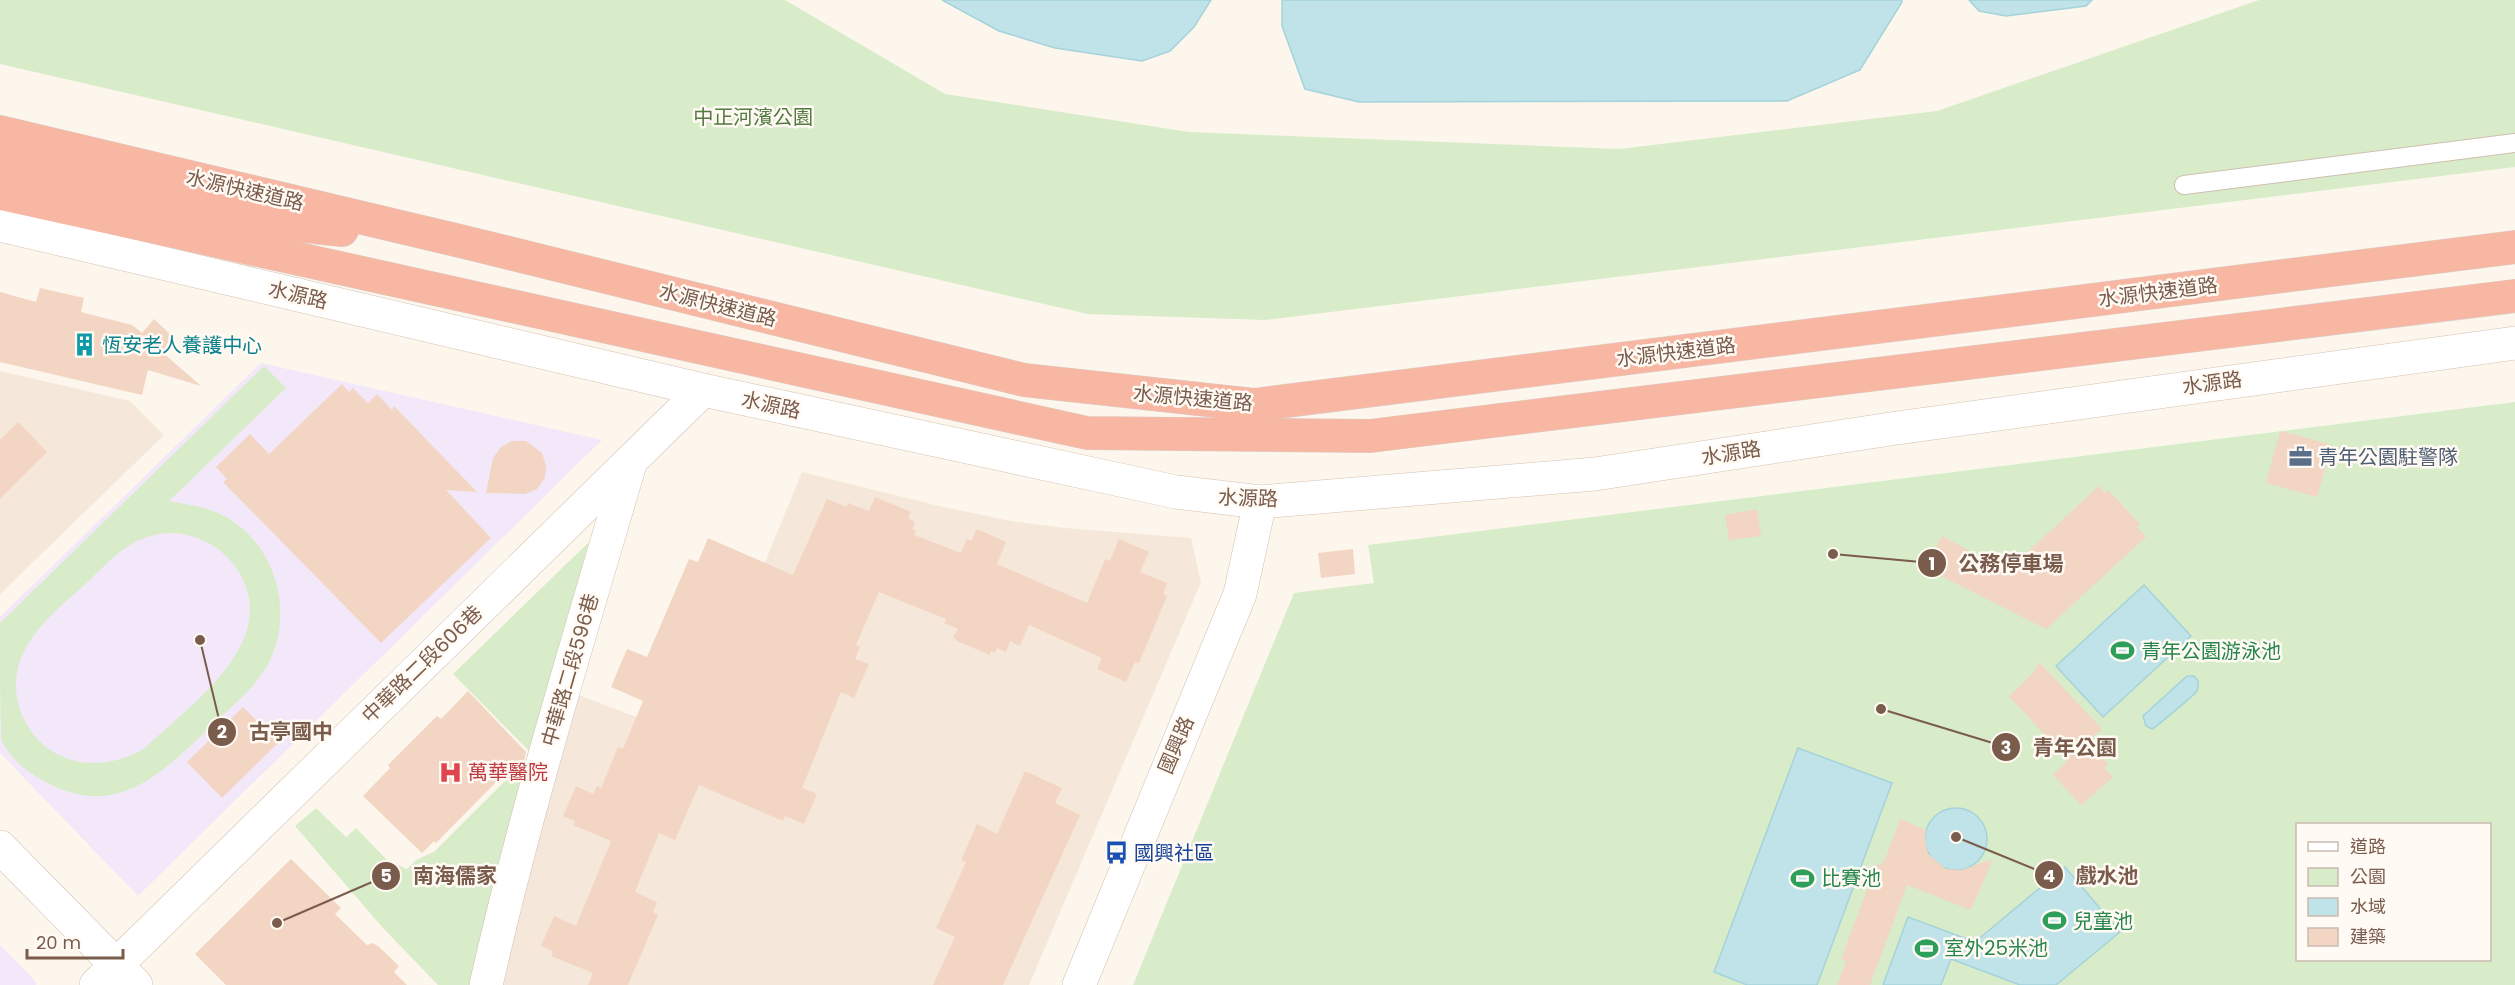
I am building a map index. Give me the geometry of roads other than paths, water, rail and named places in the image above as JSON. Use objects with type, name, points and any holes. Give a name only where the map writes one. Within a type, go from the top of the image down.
[{"type":"highway","name":"水源快速道路","points":[[0,132],[460,241],[1024,381],[1254,405],[2515,247]]},
{"type":"highway","points":[[0,165],[134,197],[297,226],[460,241]]},
{"type":"highway","name":"水源快速道路","points":[[0,193],[1087,434],[1370,436],[2515,296]]},
{"type":"street","name":"水源路","points":[[0,225],[703,390],[1176,492],[1260,502],[1595,474],[1897,428],[2515,343]]},
{"type":"street","name":"中華路二段606巷","points":[[116,978],[703,390]]},
{"type":"street","name":"中華路二段596巷","points":[[486,985],[507,896],[564,686],[631,460]]},
{"type":"street","name":"國興路","points":[[1079,985],[1240,594],[1260,502]]},
{"type":"street","points":[[0,847],[116,978]]},
{"type":"lane","points":[[2184,185],[2515,143]]},
{"type":"water","points":[[942,0],[1211,0],[1194,27],[1170,51],[1142,61],[1055,48],[999,31]]},
{"type":"water","points":[[1282,0],[1902,0],[1902,2],[1860,70],[1787,101],[1359,102],[1305,89],[1282,26]]},
{"type":"water","points":[[1969,0],[2092,0],[2086,6],[2006,16],[1979,11]]},
{"type":"water","name":"青年公園游泳池","points":[[2144,585],[2191,636],[2103,717],[2056,666]]},
{"type":"water","points":[[2187,676],[2194,676],[2198,681],[2197,691],[2155,727],[2152,729],[2146,726],[2143,716]]},
{"type":"water","name":"比賽池","points":[[1798,748],[1892,783],[1817,985],[1747,985],[1714,972]]},
{"type":"water","points":[[1950,808],[1962,808],[1978,817],[1985,827],[1987,839],[1985,851],[1978,861],[1962,870],[1950,870],[1939,865],[1930,856],[1925,845],[1925,833],[1930,822],[1939,813]]},
{"type":"water","name":"兒童池","points":[[2065,867],[2120,932],[2056,985],[2020,985],[1951,959],[1941,985],[1883,985],[1908,917],[1975,942]]},
{"type":"place","name":"恆安老人養護中心","points":[[84,345]]},
{"type":"place","name":"青年公園駐警隊","points":[[2300,457]]},
{"type":"place","name":"公務停車場","points":[[1833,554]]},
{"type":"place","name":"古亭國中","points":[[200,640]]},
{"type":"place","name":"青年公園游泳池","points":[[2123,651]]},
{"type":"place","name":"青年公園","points":[[1881,709]]},
{"type":"place","name":"萬華醫院","points":[[450,772]]},
{"type":"place","name":"戲水池","points":[[1956,837]]},
{"type":"place","name":"國興社區","points":[[1116,853]]},
{"type":"place","name":"比賽池","points":[[1803,878]]},
{"type":"place","name":"兒童池","points":[[2055,921]]},
{"type":"place","name":"南海儒家","points":[[277,923]]},
{"type":"place","name":"室外25米池","points":[[1926,948]]},
{"type":"park label","name":"中正河濱公園","points":[[753,117]]}]
